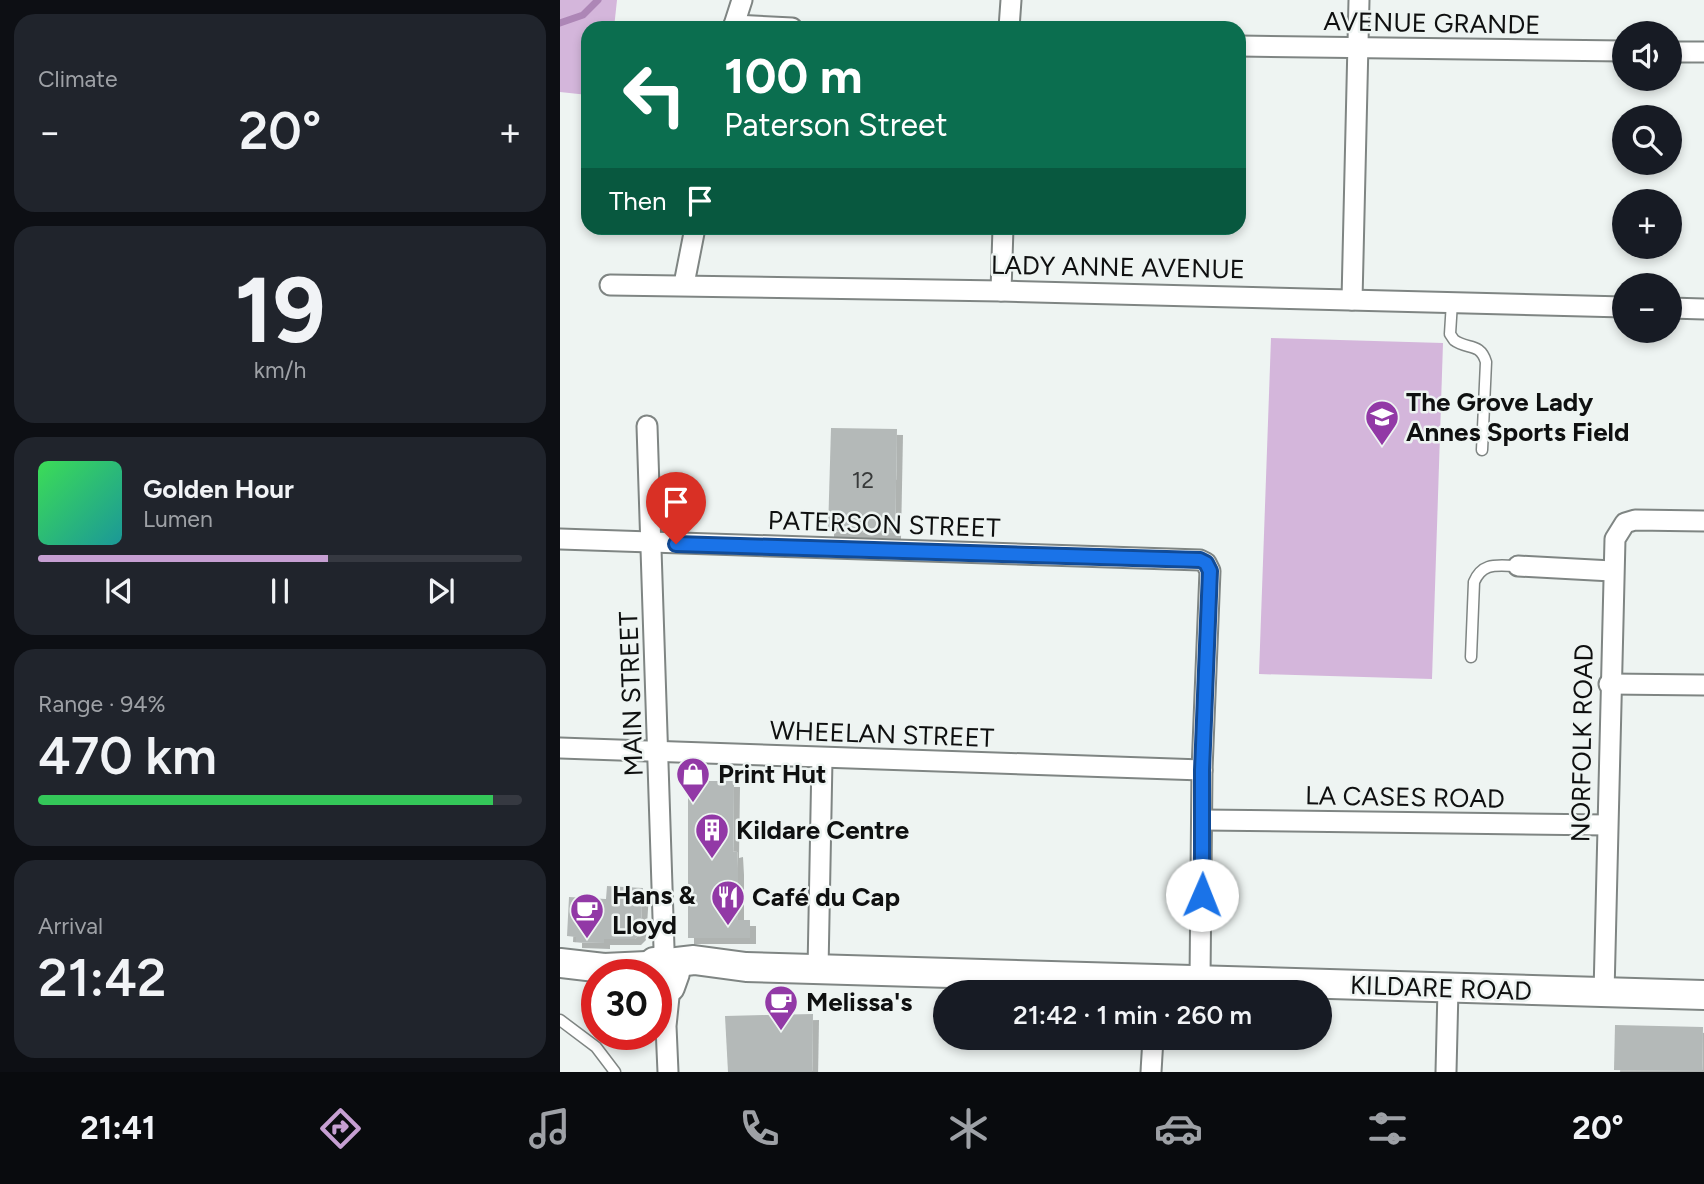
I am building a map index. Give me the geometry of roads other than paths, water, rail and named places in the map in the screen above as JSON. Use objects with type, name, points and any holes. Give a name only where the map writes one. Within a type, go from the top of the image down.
[{"type":"street","points":[[736,21],[742,0]]},
{"type":"street","points":[[1010,21],[1011,0]]},
{"type":"street","points":[[1352,300],[1359,0]]},
{"type":"street","name":"AVENUE GRANDE","points":[[1246,46],[1358,50],[1612,51]]},
{"type":"street","points":[[1682,52],[1704,52]]},
{"type":"street","points":[[684,284],[694,235]]},
{"type":"street","points":[[1002,291],[1003,235]]},
{"type":"street","name":"LADY ANNE AVENUE","points":[[610,285],[684,284],[1612,307]]},
{"type":"street","points":[[1682,308],[1704,309]]},
{"type":"street","name":"MAIN STREET","points":[[648,426],[664,948],[658,959]]},
{"type":"street","name":"NORFOLK ROAD","points":[[1604,993],[1609,684],[1615,539],[1620,529],[1635,520],[1704,521]]},
{"type":"street","name":"PATERSON STREET","points":[[560,539],[1200,560],[1206,563],[1210,571],[1202,770]]},
{"type":"street","points":[[1518,566],[1612,572]]},
{"type":"street","points":[[1609,684],[1704,685]]},
{"type":"street","name":"WHEELAN STREET","points":[[560,748],[1202,770]]},
{"type":"street","points":[[818,970],[821,759]]},
{"type":"street","points":[[1200,980],[1202,770]]},
{"type":"street","name":"LA CASES ROAD","points":[[1203,820],[1606,825]]},
{"type":"street","name":"KILDARE ROAD","points":[[560,963],[581,966]]},
{"type":"street","name":"KILDARE ROAD","points":[[672,972],[716,965],[1043,980]]},
{"type":"street","name":"KILDARE ROAD","points":[[1332,985],[1704,995]]},
{"type":"street","points":[[1446,1072],[1448,989]]},
{"type":"street","name":"MAIN STREET","points":[[667,1050],[668,1072]]},
{"type":"street","points":[[1151,1072],[1152,1050]]},
{"type":"lane","points":[[1452,302],[1450,334],[1454,340],[1476,346],[1483,353],[1486,362],[1482,450]]},
{"type":"lane","points":[[1471,657],[1474,582],[1478,572],[1485,566],[1518,566]]},
{"type":"lane","points":[[560,1020],[596,1047],[615,1072]]},
{"type":"waterway","points":[[560,23],[583,15],[598,0]]},
{"type":"place","name":"The Grove Lady Annes Sports Field","points":[[1382,447]]},
{"type":"place","name":"Print Hut","points":[[693,804]]},
{"type":"place","name":"Kildare Centre","points":[[712,860]]},
{"type":"place","name":"Café du Cap","points":[[728,927]]},
{"type":"place","name":"Hans & Lloyd","points":[[587,940]]},
{"type":"place","name":"Melissa's","points":[[781,1032]]}]
